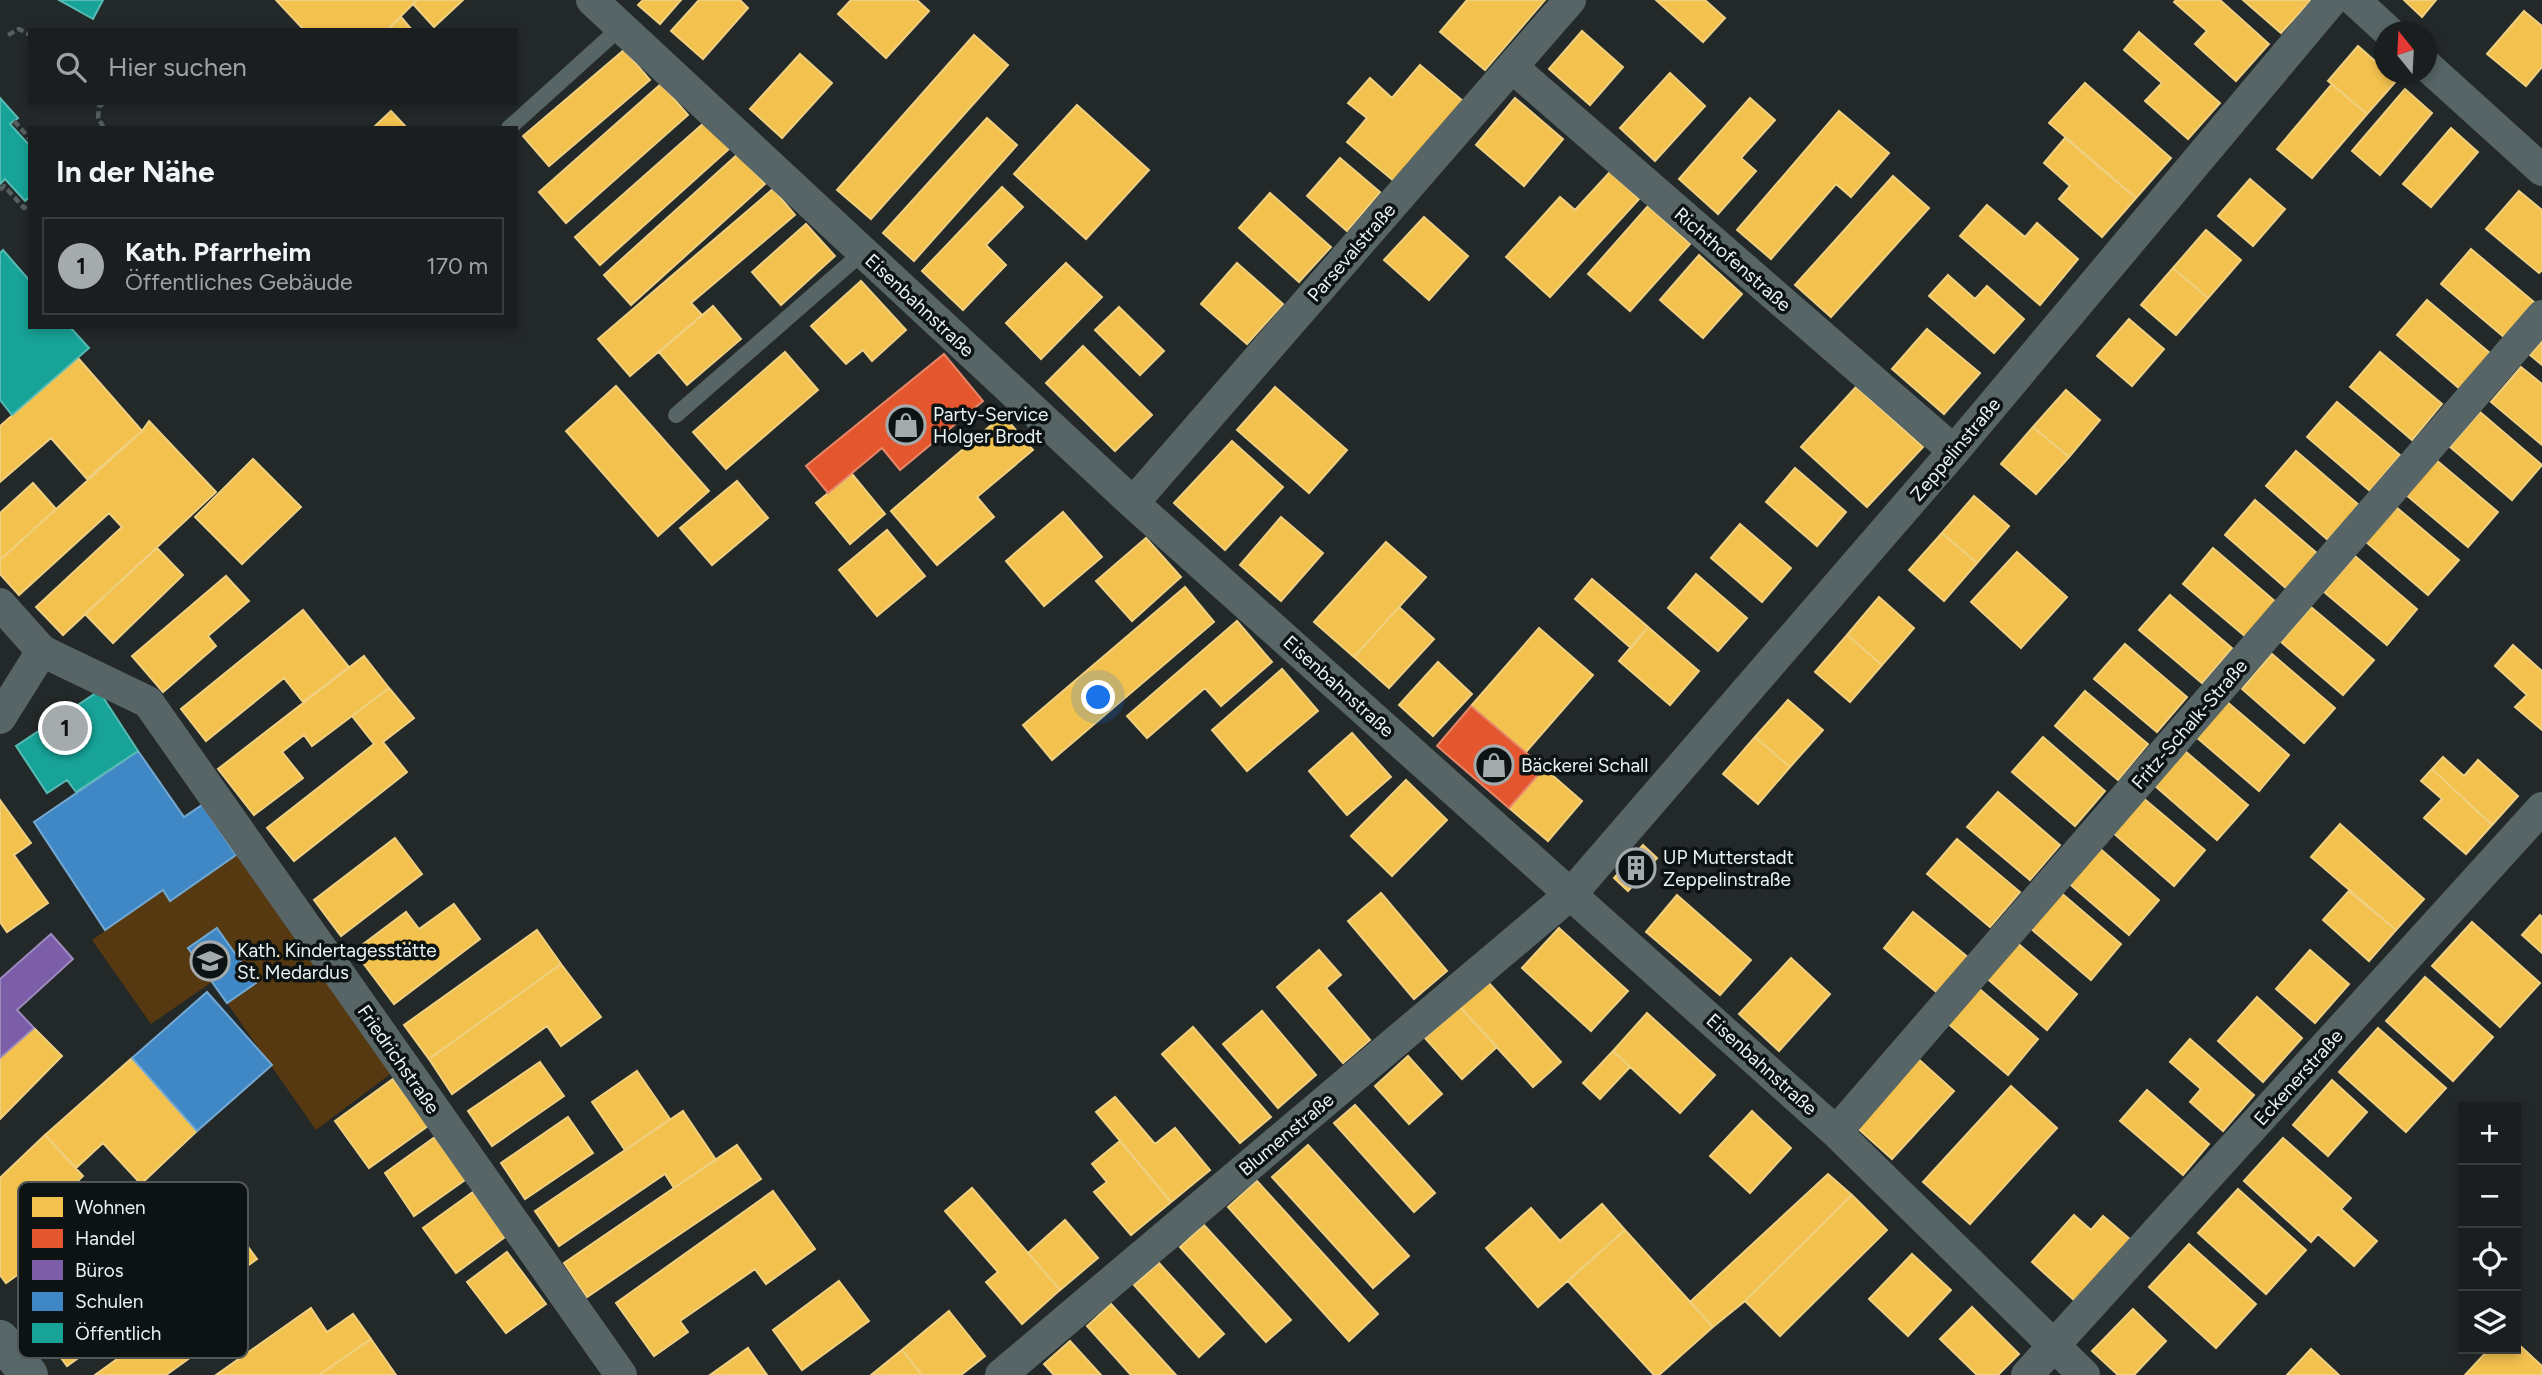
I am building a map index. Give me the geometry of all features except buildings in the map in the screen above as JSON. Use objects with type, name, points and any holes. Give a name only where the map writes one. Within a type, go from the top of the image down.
[{"type":"main road","points":[[0,1339],[29,1375]]},
{"type":"street","name":"Eisenbahnstraße","points":[[592,0],[1133,503],[1836,1132],[2084,1375]]},
{"type":"street","name":"Parsevalstraße","points":[[1133,503],[1570,0]]},
{"type":"street","name":"Zeppelinstraße","points":[[1572,893],[1954,451],[2332,0]]},
{"type":"street","points":[[2354,0],[2377,21]]},
{"type":"street","name":"Richthofenstraße","points":[[1512,67],[1954,451]]},
{"type":"street","points":[[2437,74],[2542,170]]},
{"type":"street","name":"Fritz-Schalk-Straße","points":[[1836,1132],[2542,316]]},
{"type":"street","points":[[0,604],[42,651],[0,718]]},
{"type":"street","name":"Friedrichstraße","points":[[42,651],[148,702],[621,1375]]},
{"type":"street","name":"Eckenerstraße","points":[[2026,1375],[2542,808]]},
{"type":"street","name":"Blumenstraße","points":[[1001,1375],[1572,893]]},
{"type":"lane","points":[[511,126],[621,27]]},
{"type":"lane","points":[[676,415],[863,252]]},
{"type":"path","points":[[8,35],[19,29],[28,34]]},
{"type":"path","points":[[103,105],[97,118],[103,126]]},
{"type":"path","points":[[14,121],[28,137]]},
{"type":"path","points":[[0,190],[4,186],[24,208],[28,205]]},
{"type":"shaded area","name":"Kath. Kindertagesstätte St. Medardus","points":[[236,855],[393,1072],[316,1130],[227,1003],[255,983],[188,948],[212,982],[151,1024],[92,940],[163,890],[171,901]]},
{"type":"place","name":"Party-Service Holger Brodt","points":[[906,425]]},
{"type":"place","name":"Kath. Pfarrheim","points":[[65,728]]},
{"type":"place","name":"Bäckerei Schall","points":[[1494,765]]},
{"type":"place","name":"UP Mutterstadt Zeppelinstraße","points":[[1636,868]]},
{"type":"place","name":"Kath. Kindertagesstätte St. Medardus","points":[[210,961]]}]
